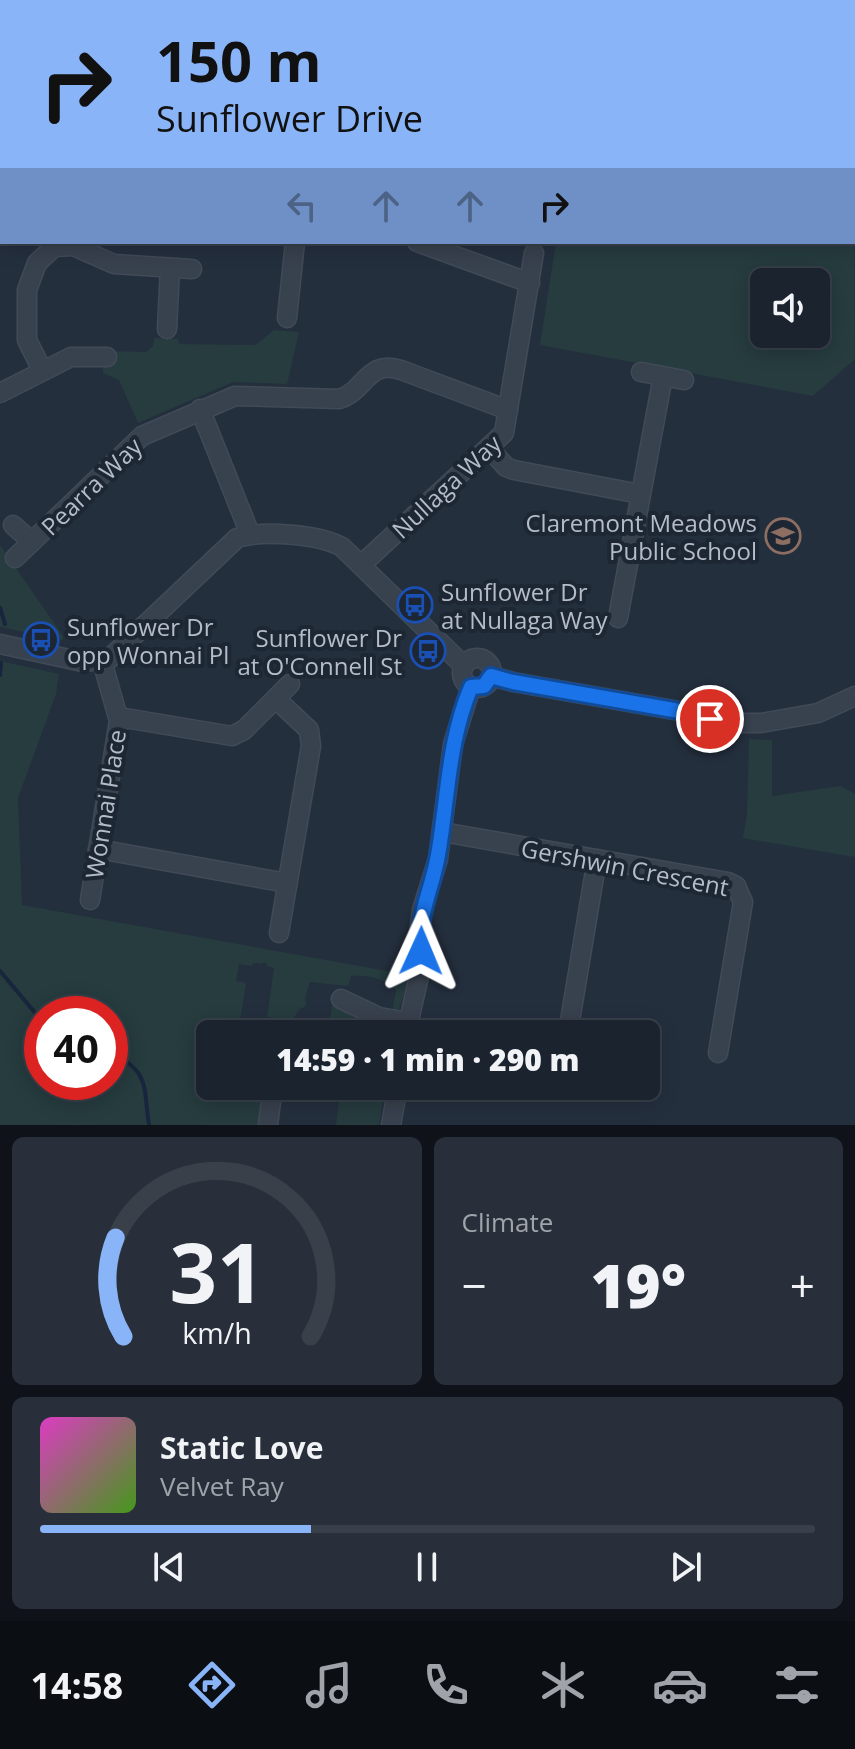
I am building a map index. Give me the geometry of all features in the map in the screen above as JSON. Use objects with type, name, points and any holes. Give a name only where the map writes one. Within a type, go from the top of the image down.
[{"type":"street","points":[[42,370],[27,340],[27,290],[31,273],[41,257],[62,244]]},
{"type":"street","points":[[67,244],[114,264],[192,269]]},
{"type":"street","points":[[287,318],[295,244]]},
{"type":"street","points":[[423,244],[530,283]]},
{"type":"street","name":"Nullaga Way","points":[[361,565],[504,433],[534,253]]},
{"type":"street","points":[[167,329],[170,268]]},
{"type":"street","points":[[0,393],[71,357],[107,357]]},
{"type":"street","name":"Pearra Way","points":[[15,558],[142,436],[200,409],[242,395],[339,399],[346,397],[372,373],[385,366],[508,410]]},
{"type":"street","points":[[641,372],[684,380]]},
{"type":"street","points":[[618,618],[663,376]]},
{"type":"street","points":[[200,409],[250,534]]},
{"type":"street","points":[[489,448],[506,467],[514,470],[640,494]]},
{"type":"street","name":"Pearra Way","points":[[13,525],[32,542]]},
{"type":"street","points":[[0,644],[83,662],[102,661],[118,653],[227,545],[250,534],[329,540],[342,547],[464,666]]},
{"type":"street","points":[[470,660],[483,660],[490,667],[491,676],[484,686],[471,687],[462,676],[464,666],[470,660]]},
{"type":"street","name":"Wonnai Place","points":[[90,900],[119,717],[102,661]]},
{"type":"street","points":[[491,676],[733,723],[761,723],[818,713],[855,696]]},
{"type":"street","points":[[119,717],[232,736],[244,730],[290,684]]},
{"type":"street","points":[[409,1020],[421,967],[419,932],[422,910],[435,872],[453,744],[471,687]]},
{"type":"street","points":[[276,699],[303,723],[311,737],[279,933]]},
{"type":"street","name":"Gershwin Crescent","points":[[442,832],[728,882],[740,890],[743,902],[718,1053]]},
{"type":"street","points":[[98,849],[287,883]]},
{"type":"street","points":[[570,1020],[597,859]]},
{"type":"street","points":[[341,999],[387,1020]]},
{"type":"street","points":[[268,1125],[271,1100]]},
{"type":"street","points":[[391,1125],[395,1100]]},
{"type":"green space","points":[[556,244],[855,244],[855,359],[813,396],[540,345]]},
{"type":"green space","points":[[274,330],[299,332],[287,384],[233,382],[138,423],[119,380],[103,373],[104,351],[146,352],[153,346],[154,338],[178,339],[179,344],[256,345]]},
{"type":"green space","points":[[0,545],[63,636],[63,640],[0,627]]},
{"type":"green space","points":[[0,661],[59,674],[56,694],[18,798],[22,905],[398,973],[407,983],[397,1017],[391,1017],[396,990],[381,980],[351,976],[348,986],[310,982],[306,1006],[292,1020],[285,1020],[267,1017],[274,968],[263,962],[253,963],[252,966],[239,964],[236,981],[246,983],[240,1020],[196,1020],[196,1100],[264,1100],[261,1125],[0,1125]]},
{"type":"green space","points":[[749,739],[772,740],[772,796],[840,786],[855,794],[855,857],[743,838],[747,814]]},
{"type":"green space","points":[[332,1005],[351,1008],[364,1020],[330,1020]]},
{"type":"green space","points":[[339,1100],[383,1100],[379,1125],[336,1125]]},
{"type":"waterway","points":[[0,608],[5,624]]},
{"type":"waterway","points":[[0,675],[1,663]]},
{"type":"waterway","points":[[0,971],[24,1000]]},
{"type":"waterway","points":[[128,1062],[143,1082],[149,1125]]},
{"type":"place","name":"Claremont Meadows Public School","points":[[783,536]]},
{"type":"place","name":"Sunflower Dr at Nullaga Way","points":[[415,605]]},
{"type":"place","name":"Sunflower Dr opp Wonnai Pl","points":[[41,640]]},
{"type":"place","name":"Sunflower Dr at O'Connell St","points":[[428,651]]},
{"type":"route","points":[[421,951],[419,932],[422,910],[438,859],[449,765],[471,687],[484,686],[491,676],[710,719]]}]
